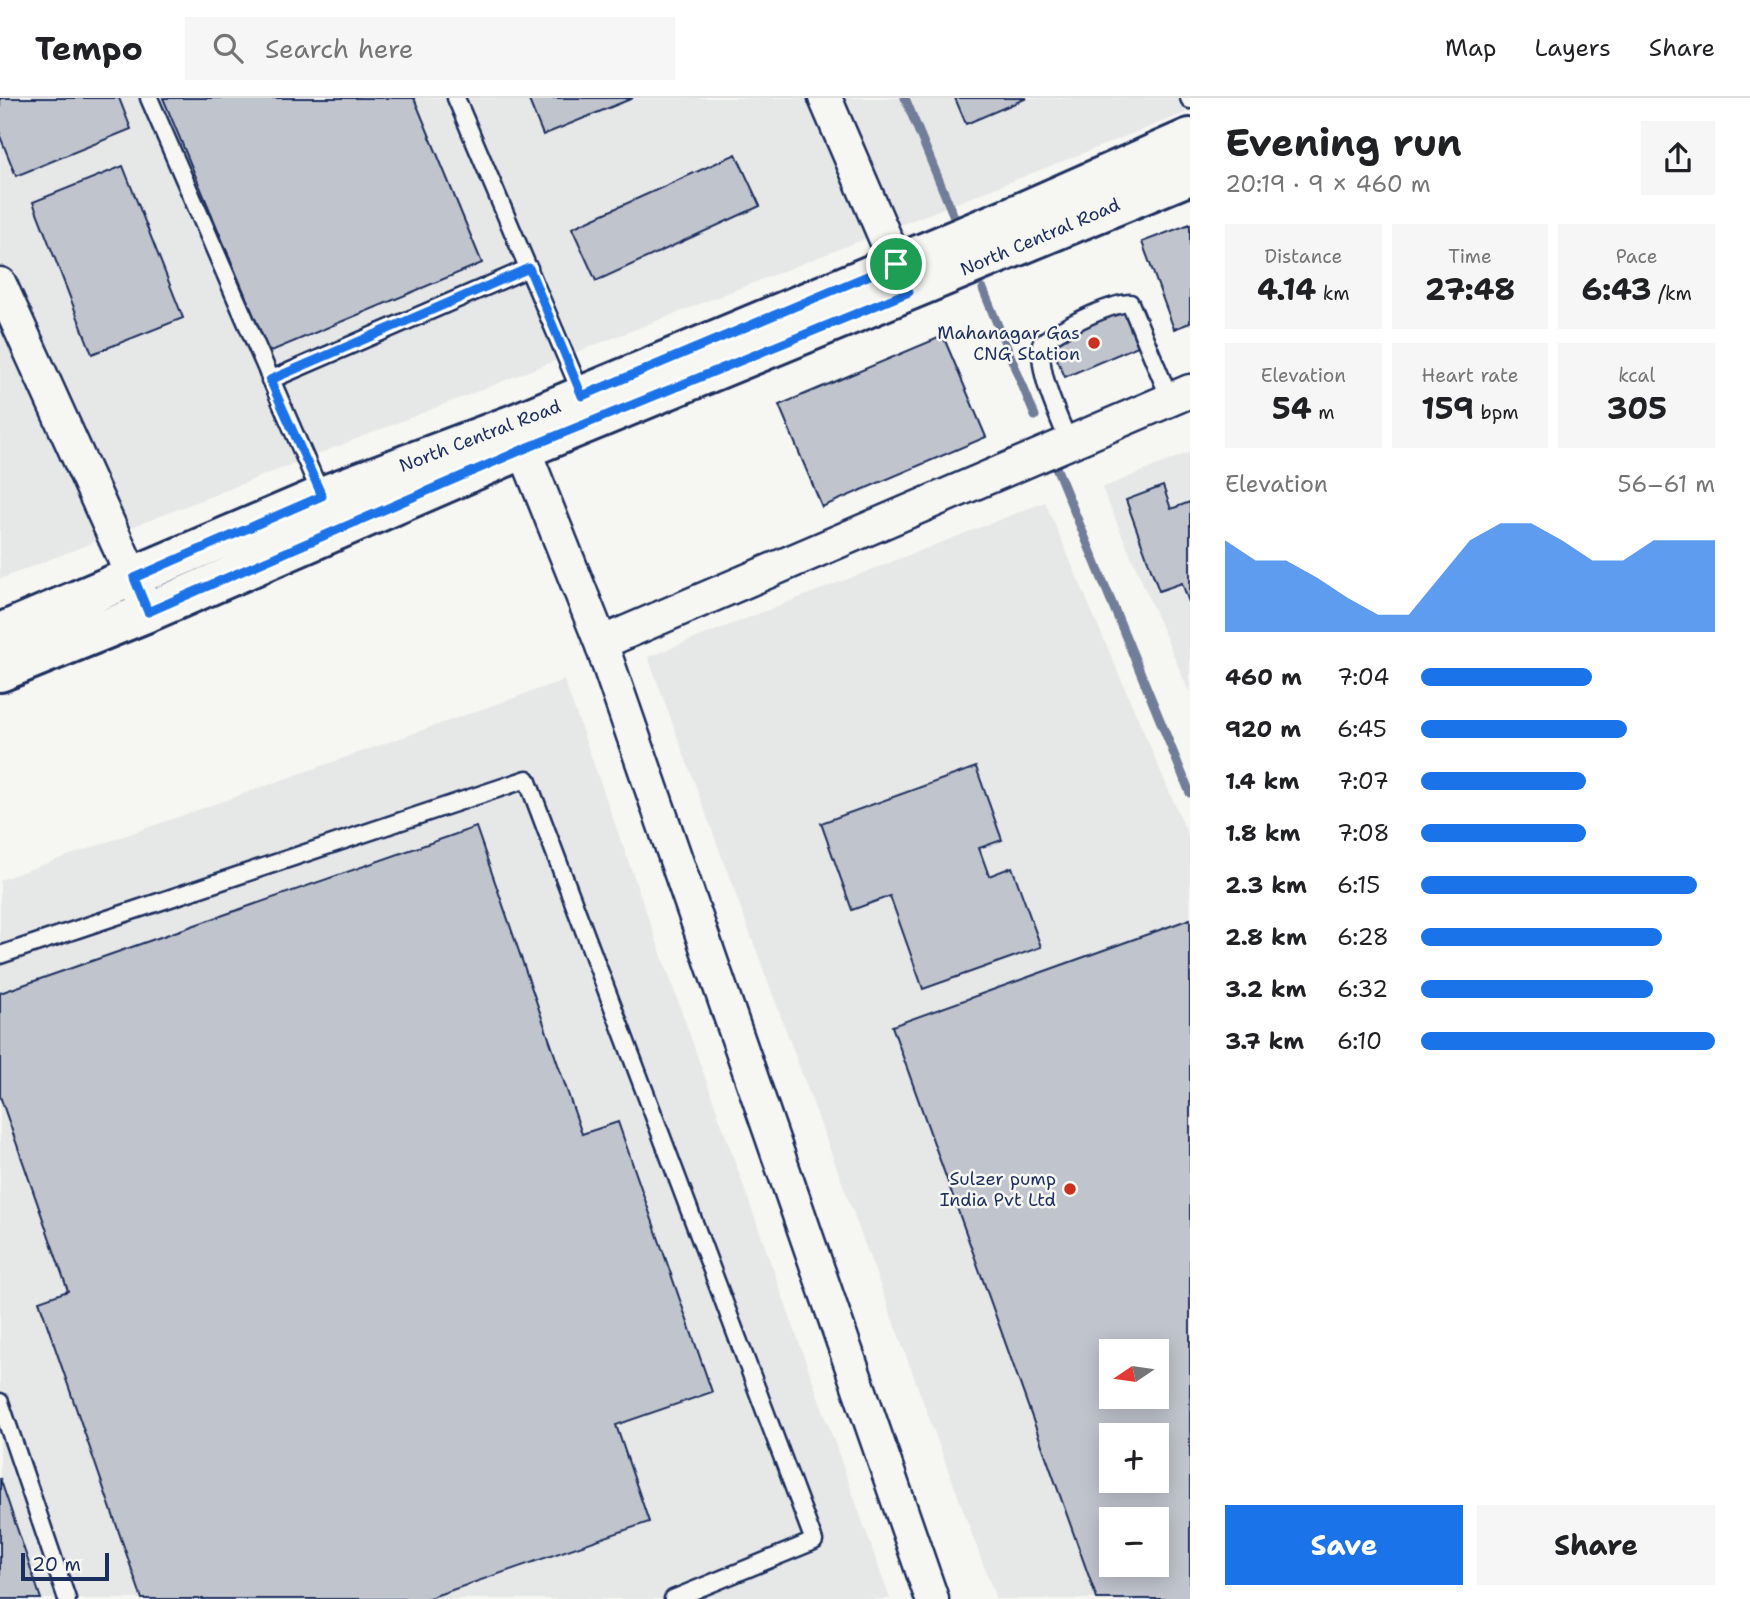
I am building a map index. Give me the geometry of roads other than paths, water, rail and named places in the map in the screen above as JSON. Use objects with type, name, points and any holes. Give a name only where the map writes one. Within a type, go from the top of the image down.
[{"type":"main road","name":"North Central Road","points":[[902,278],[935,247],[1190,138]]},
{"type":"main road","name":"North Central Road","points":[[0,672],[141,595],[330,513],[902,278],[1190,175]]},
{"type":"main road","name":"North Central Road","points":[[0,633],[141,595]]},
{"type":"street","points":[[825,98],[902,278]]},
{"type":"street","points":[[0,284],[141,595]]},
{"type":"street","points":[[601,643],[1180,395]]},
{"type":"street","points":[[519,437],[601,643],[932,1599]]},
{"type":"lane","points":[[149,98],[330,513]]},
{"type":"lane","points":[[456,98],[587,408]]},
{"type":"lane","points":[[270,380],[529,268]]},
{"type":"lane","points":[[1069,443],[1040,360],[1041,344],[1052,334],[1093,316],[1130,303],[1180,395]]},
{"type":"lane","points":[[0,955],[527,779],[814,1542],[673,1599]]},
{"type":"lane","points":[[0,1402],[67,1599]]},
{"type":"waterway","points":[[905,98],[955,219]]},
{"type":"waterway","points":[[983,289],[1035,416]]},
{"type":"waterway","points":[[1056,467],[1190,793]]},
{"type":"place","name":"Mahanagar Gas CNG Station","points":[[1094,343]]},
{"type":"place","name":"Sulzer pump India Pvt Ltd","points":[[1070,1189]]}]
